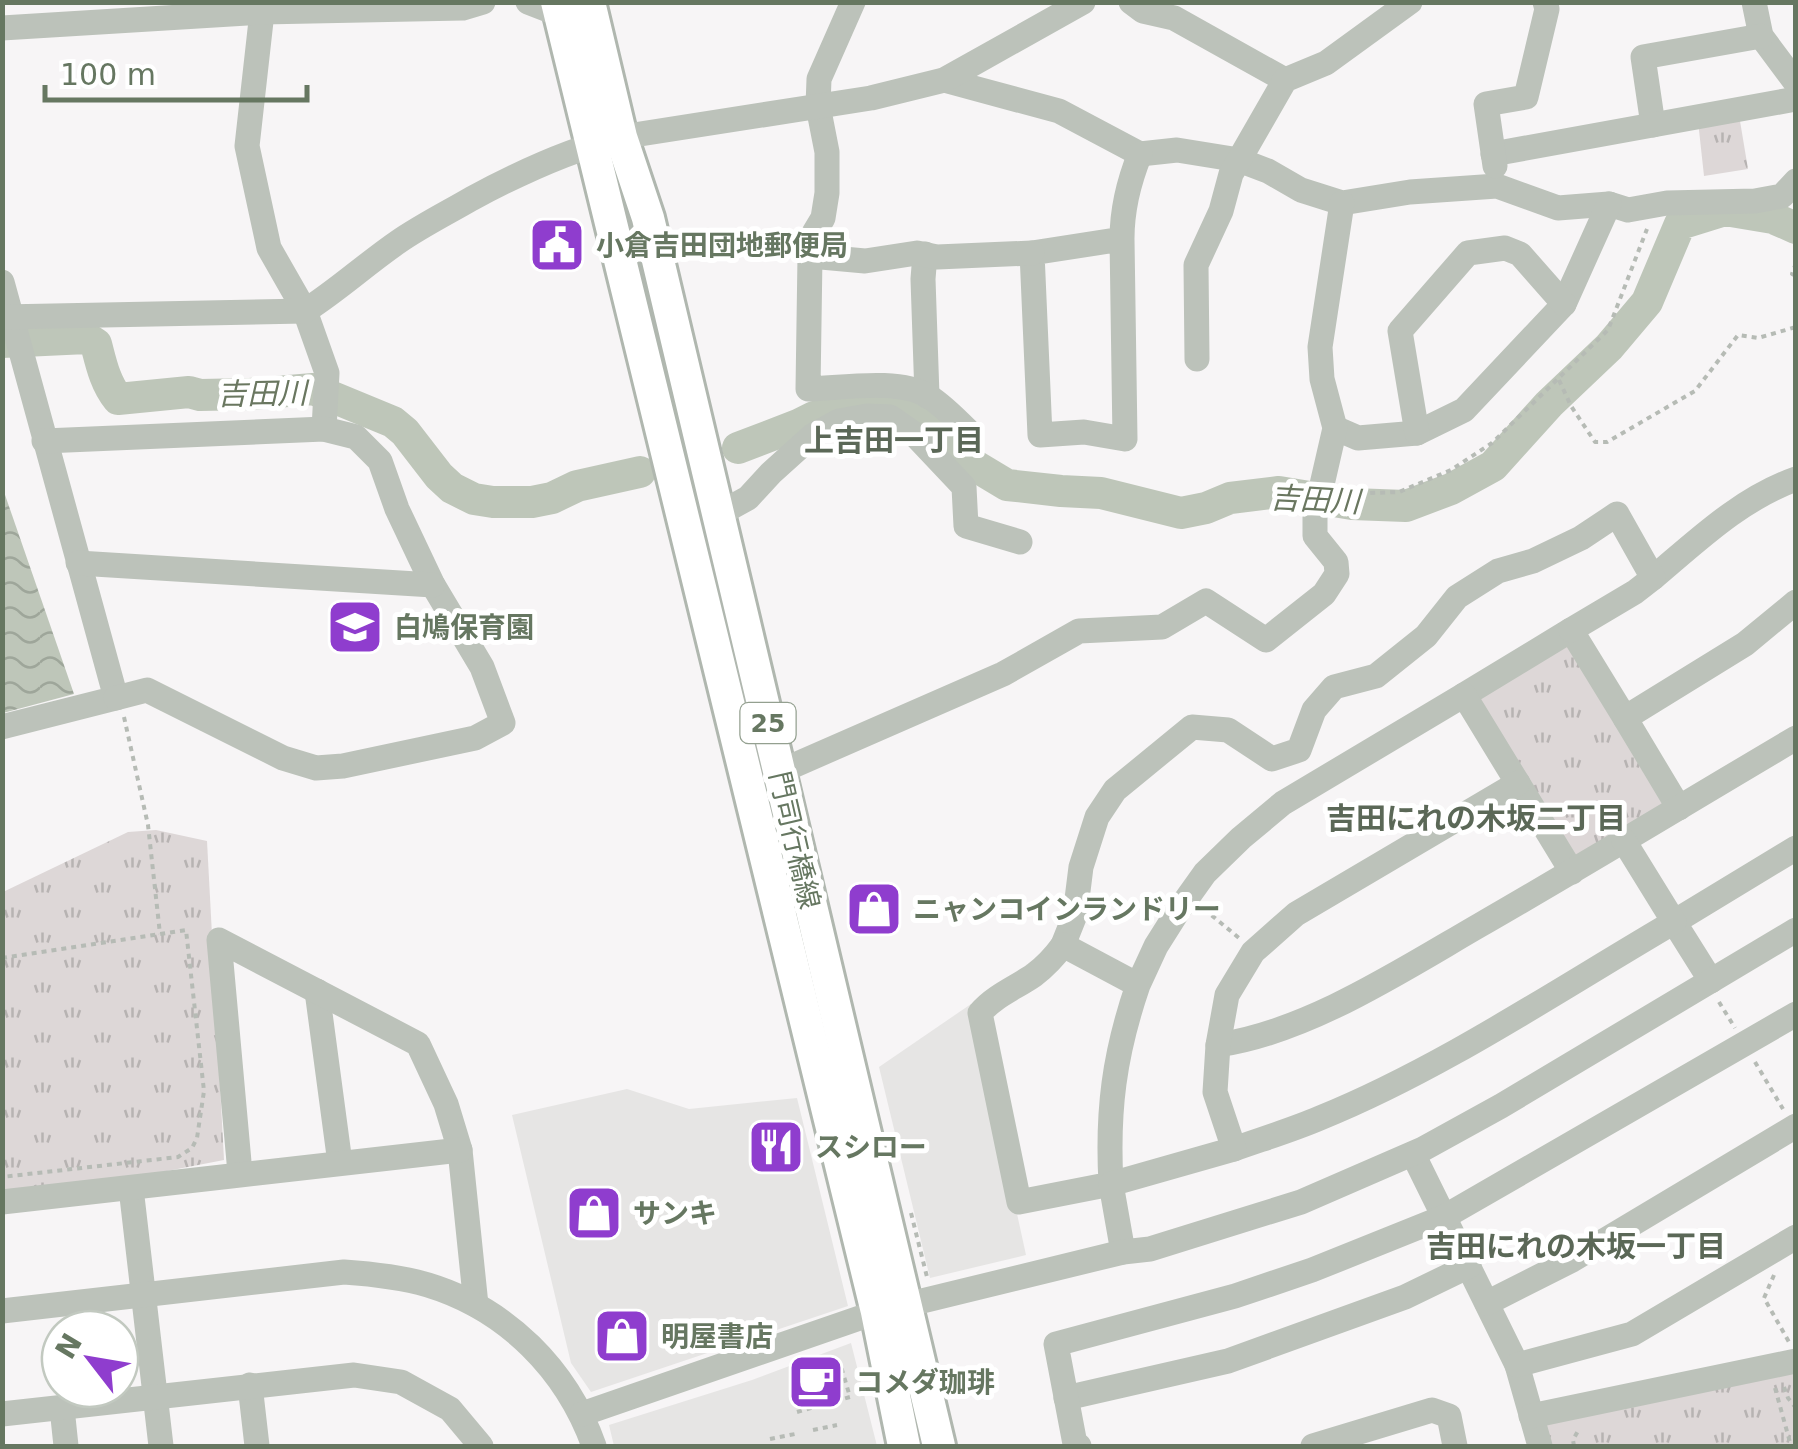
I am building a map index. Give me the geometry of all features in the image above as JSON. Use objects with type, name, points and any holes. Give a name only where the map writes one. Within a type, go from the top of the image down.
[{"type":"main road","name":"門司行橋線","points":[[568,6],[606,141],[891,1308],[939,1446]]},
{"type":"main road","name":"門司行橋線","points":[[606,141],[648,218],[779,772],[891,1308],[904,1446]]},
{"type":"street","points":[[2,28],[262,7],[463,8],[483,2]]},
{"type":"street","points":[[528,2],[568,6]]},
{"type":"street","points":[[853,2],[819,79],[827,193],[824,218],[814,232],[810,256],[808,389],[912,389],[927,396],[971,434]]},
{"type":"street","points":[[7,316],[305,311],[398,242],[520,173],[606,141],[871,98],[944,80],[1083,2]]},
{"type":"street","points":[[1131,2],[1144,12],[1174,18],[1286,80]]},
{"type":"street","points":[[1197,358],[1196,265],[1221,211],[1231,174],[1286,80],[1326,63],[1410,2]]},
{"type":"street","points":[[1497,186],[1486,104],[1526,97],[1547,9],[1545,2]]},
{"type":"street","points":[[1754,2],[1761,36],[1796,83]]},
{"type":"street","points":[[262,7],[247,146],[269,248],[305,311],[328,373],[324,429]]},
{"type":"street","points":[[1653,124],[1643,56],[1761,36]]},
{"type":"street","points":[[944,80],[1059,111],[1140,154],[1177,150],[1239,160],[1301,190],[1342,203],[1410,192],[1497,186],[1558,208],[1609,204],[1628,210],[1754,201],[1782,196],[1796,181]]},
{"type":"street","points":[[1493,154],[1796,99]]},
{"type":"street","points":[[1032,253],[1040,435],[1084,432],[1125,439],[1122,227],[1130,180],[1140,154]]},
{"type":"street","points":[[779,772],[1003,674],[1079,630],[1162,627],[1206,601],[1266,640],[1324,594],[1337,574],[1336,562],[1315,536],[1316,514],[1335,428],[1322,380],[1320,346],[1342,203]]},
{"type":"street","points":[[1335,428],[1358,438],[1417,433],[1464,410],[1564,304],[1609,204]]},
{"type":"street","points":[[810,256],[865,261],[916,253],[1032,253],[1122,239]]},
{"type":"street","points":[[1417,433],[1400,331],[1468,252],[1505,248],[1520,254],[1564,304]]},
{"type":"street","points":[[925,254],[927,396]]},
{"type":"street","points":[[2,282],[7,316],[21,352],[119,702]]},
{"type":"street","points":[[719,514],[748,498],[812,436],[839,421],[867,416],[890,418],[913,434],[964,487],[966,526],[1020,542]]},
{"type":"street","points":[[2,728],[119,702],[147,690],[282,758],[316,768],[343,766],[474,738],[502,724],[482,667],[433,585],[396,508],[380,461],[356,438],[324,429],[44,441]]},
{"type":"street","points":[[1123,1252],[1110,1184],[1108,1142],[1115,1066],[1138,984],[1156,946],[1206,874],[1283,803],[1635,592],[1727,516],[1796,479]]},
{"type":"street","points":[[1653,578],[1617,514],[1533,561],[1498,570],[1458,597],[1426,636],[1376,676],[1334,687],[1314,710],[1298,750],[1272,759],[1228,730],[1192,728],[1114,790],[1097,817],[1081,867],[1075,915],[1063,945],[1036,974],[980,1013],[1019,1202],[1110,1184],[1234,1149],[1320,1118],[1384,1089],[1796,848]]},
{"type":"street","points":[[78,563],[433,585]]},
{"type":"street","points":[[1625,718],[1744,644],[1796,602]]},
{"type":"street","points":[[1571,630],[1678,808]]},
{"type":"street","points":[[1464,696],[1572,872]]},
{"type":"street","points":[[1218,1045],[1286,1027],[1374,986],[1796,738]]},
{"type":"street","points":[[1234,1149],[1215,1092],[1218,1045],[1227,995],[1255,950],[1296,914],[1518,783]]},
{"type":"street","points":[[1624,840],[1713,987]]},
{"type":"street","points":[[582,1414],[891,1308],[1123,1252],[1150,1249],[1301,1202],[1413,1154],[1501,1106],[1713,987],[1796,930]]},
{"type":"street","points":[[240,1173],[219,940],[418,1044],[446,1104],[460,1150],[476,1305]]},
{"type":"street","points":[[1063,945],[1138,984]]},
{"type":"street","points":[[317,991],[340,1163]]},
{"type":"street","points":[[1079,1446],[1056,1344],[1235,1296],[1312,1270],[1444,1216],[1742,1040],[1796,1014]]},
{"type":"street","points":[[1487,1302],[1572,1260],[1793,1124]]},
{"type":"street","points":[[2,1202],[460,1150]]},
{"type":"street","points":[[1413,1154],[1517,1364],[1540,1446]]},
{"type":"street","points":[[131,1188],[161,1446]]},
{"type":"street","points":[[1517,1364],[1632,1334],[1792,1238]]},
{"type":"street","points":[[1066,1398],[1228,1361],[1405,1298],[1468,1266]]},
{"type":"street","points":[[2,1311],[344,1272],[387,1276],[430,1286],[476,1305],[530,1343],[582,1414],[594,1446]]},
{"type":"street","points":[[1532,1416],[1794,1361]]},
{"type":"street","points":[[140,1398],[354,1375],[402,1382],[450,1409],[481,1446]]},
{"type":"street","points":[[250,1385],[257,1446]]},
{"type":"street","points":[[2,1414],[52,1409]]},
{"type":"street","points":[[62,1409],[66,1446]]},
{"type":"street","points":[[1313,1446],[1364,1439],[1432,1410],[1449,1416],[1455,1446]]},
{"type":"path","points":[[1324,485],[1370,494],[1399,492],[1451,470],[1492,442],[1608,330],[1656,206]]},
{"type":"path","points":[[1796,263],[1792,274],[1796,276]]},
{"type":"path","points":[[1559,380],[1595,442],[1607,442],[1695,392],[1738,335],[1758,338],[1796,328]]},
{"type":"path","points":[[119,702],[148,826],[160,934]]},
{"type":"path","points":[[1188,896],[1255,950]]},
{"type":"path","points":[[2,958],[186,930],[204,1091],[198,1138],[192,1148],[178,1157],[2,1177]]},
{"type":"path","points":[[1713,987],[1793,1124]]},
{"type":"path","points":[[1792,1238],[1764,1298],[1793,1349],[1794,1361]]},
{"type":"path","points":[[798,1412],[850,1398],[840,1363]]},
{"type":"path","points":[[1768,1382],[1775,1387],[1791,1446]]},
{"type":"path","points":[[1784,1387],[1796,1408]]},
{"type":"path","points":[[813,1430],[837,1424]]},
{"type":"path","points":[[1574,1446],[1572,1440],[1578,1429]]},
{"type":"path","points":[[770,1440],[795,1434]]},
{"type":"shaded area","points":[[971,1004],[1026,1255],[930,1278],[879,1067]]},
{"type":"shaded area","points":[[627,1089],[689,1109],[797,1098],[848,1306],[591,1392],[571,1363],[512,1115]]},
{"type":"shaded area","points":[[851,1343],[877,1446],[614,1446],[609,1425],[752,1380]]},
{"type":"green space","points":[[1739,115],[1748,169],[1704,176],[1698,121]]},
{"type":"green space","points":[[1568,639],[1664,804],[1571,859],[1475,697]]},
{"type":"green space","points":[[156,830],[207,841],[224,1160],[136,1177],[3,1193],[3,892],[128,832]]},
{"type":"green space","points":[[1795,1362],[1795,1446],[1548,1446],[1541,1420]]},
{"type":"water","points":[[3,489],[74,694],[2,713]]},
{"type":"waterway","name":"吉田川","points":[[738,448],[814,417],[877,402],[907,408],[938,433],[957,455],[1007,485],[1101,493],[1181,513],[1230,498],[1279,492],[1352,504],[1406,506],[1451,489],[1493,466],[1549,404],[1609,347],[1647,302],[1680,224],[1725,210],[1773,218],[1796,228]]},
{"type":"waterway","name":"吉田川","points":[[2,342],[87,338],[96,344],[107,380],[118,399],[189,392],[250,394],[313,389],[393,422],[439,476],[474,499],[532,502],[577,486],[640,472]]},
{"type":"place","name":"小倉吉田団地郵便局","points":[[557,245]]},
{"type":"place","name":"白鳩保育園","points":[[355,627]]},
{"type":"place","name":"ニャンコインランドリー","points":[[874,909]]},
{"type":"place","name":"スシロー","points":[[776,1147]]},
{"type":"place","name":"サンキ","points":[[594,1213]]},
{"type":"place","name":"明屋書店","points":[[622,1336]]},
{"type":"place","name":"コメダ珈琲","points":[[816,1382]]},
{"type":"district","name":"上吉田一丁目","points":[[894,441]]},
{"type":"district","name":"吉田にれの木坂二丁目","points":[[1476,819]]},
{"type":"district","name":"吉田にれの木坂一丁目","points":[[1576,1247]]}]
